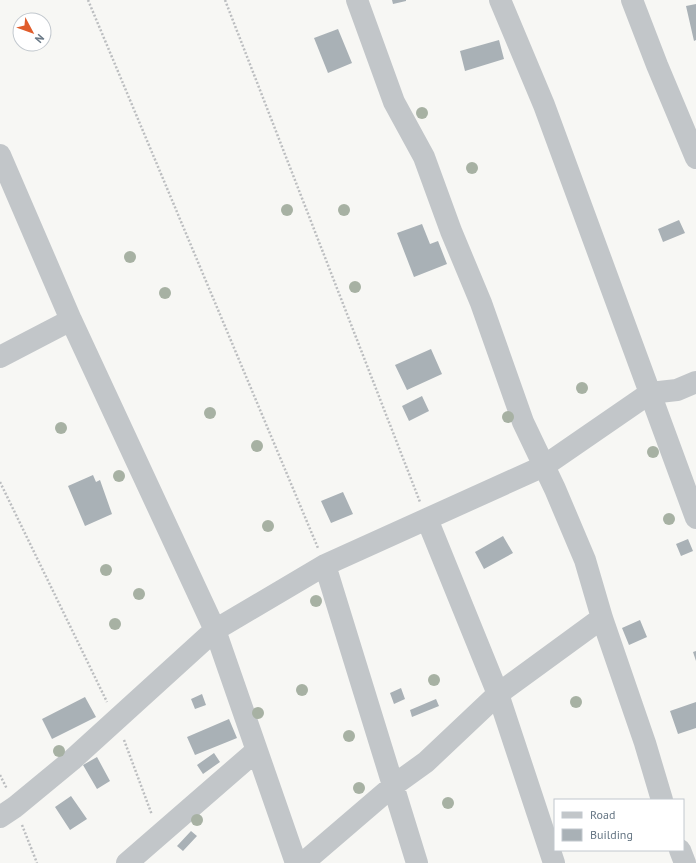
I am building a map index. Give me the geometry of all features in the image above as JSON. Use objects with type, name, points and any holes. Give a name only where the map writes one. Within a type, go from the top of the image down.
[{"type":"street","points":[[357,0],[394,102],[424,157],[481,303],[523,422],[585,560],[602,618],[645,743],[662,799]]},
{"type":"street","points":[[500,0],[544,105],[696,518]]},
{"type":"street","points":[[632,0],[657,65],[696,158]]},
{"type":"street","points":[[0,155],[71,320],[215,630],[296,863]]},
{"type":"street","points":[[0,357],[71,320]]},
{"type":"street","points":[[0,817],[15,807],[66,765],[215,630],[325,565],[544,466],[650,393],[677,390],[696,382]]},
{"type":"street","points":[[427,519],[498,694],[554,863]]},
{"type":"street","points":[[325,565],[417,863]]},
{"type":"street","points":[[303,863],[394,785],[426,762],[498,694],[602,618]]},
{"type":"street","points":[[127,863],[256,751]]},
{"type":"street","points":[[680,851],[685,863]]},
{"type":"path","points":[[88,0],[325,565]]},
{"type":"path","points":[[225,0],[427,519]]},
{"type":"path","points":[[0,482],[116,720],[160,834]]},
{"type":"building","points":[[392,0],[406,0],[406,1],[393,4]]},
{"type":"building","points":[[696,4],[696,40],[694,41],[686,6]]},
{"type":"building","points":[[338,29],[352,63],[328,73],[314,38]]},
{"type":"building","points":[[499,40],[504,59],[465,71],[460,51]]},
{"type":"building","points":[[679,220],[685,233],[663,242],[658,229]]},
{"type":"building","points":[[422,224],[430,244],[438,241],[447,264],[414,277],[397,233]]},
{"type":"building","points":[[431,349],[442,374],[407,390],[395,365]]},
{"type":"building","points":[[422,396],[429,411],[409,421],[402,406]]},
{"type":"building","points":[[93,475],[96,482],[100,480],[112,514],[85,526],[68,486]]},
{"type":"building","points":[[343,492],[353,514],[331,523],[321,501]]},
{"type":"building","points":[[503,536],[513,553],[484,569],[475,552]]},
{"type":"building","points":[[688,539],[693,551],[681,556],[676,544]]},
{"type":"building","points":[[640,620],[647,637],[629,645],[622,628]]},
{"type":"building","points":[[696,651],[696,661],[693,652]]},
{"type":"building","points":[[401,688],[405,699],[394,704],[390,693]]},
{"type":"building","points":[[202,694],[206,705],[195,709],[191,699]]},
{"type":"building","points":[[85,697],[96,717],[52,739],[42,719]]},
{"type":"building","points":[[436,699],[439,706],[412,717],[410,710]]},
{"type":"building","points":[[696,702],[696,728],[678,734],[670,711]]},
{"type":"building","points":[[229,719],[237,738],[195,755],[187,737]]},
{"type":"building","points":[[214,753],[220,762],[203,774],[197,765]]},
{"type":"building","points":[[97,757],[110,781],[97,789],[83,765]]},
{"type":"building","points":[[71,796],[87,819],[70,830],[55,807]]},
{"type":"building","points":[[191,831],[197,836],[183,851],[177,846]]}]
